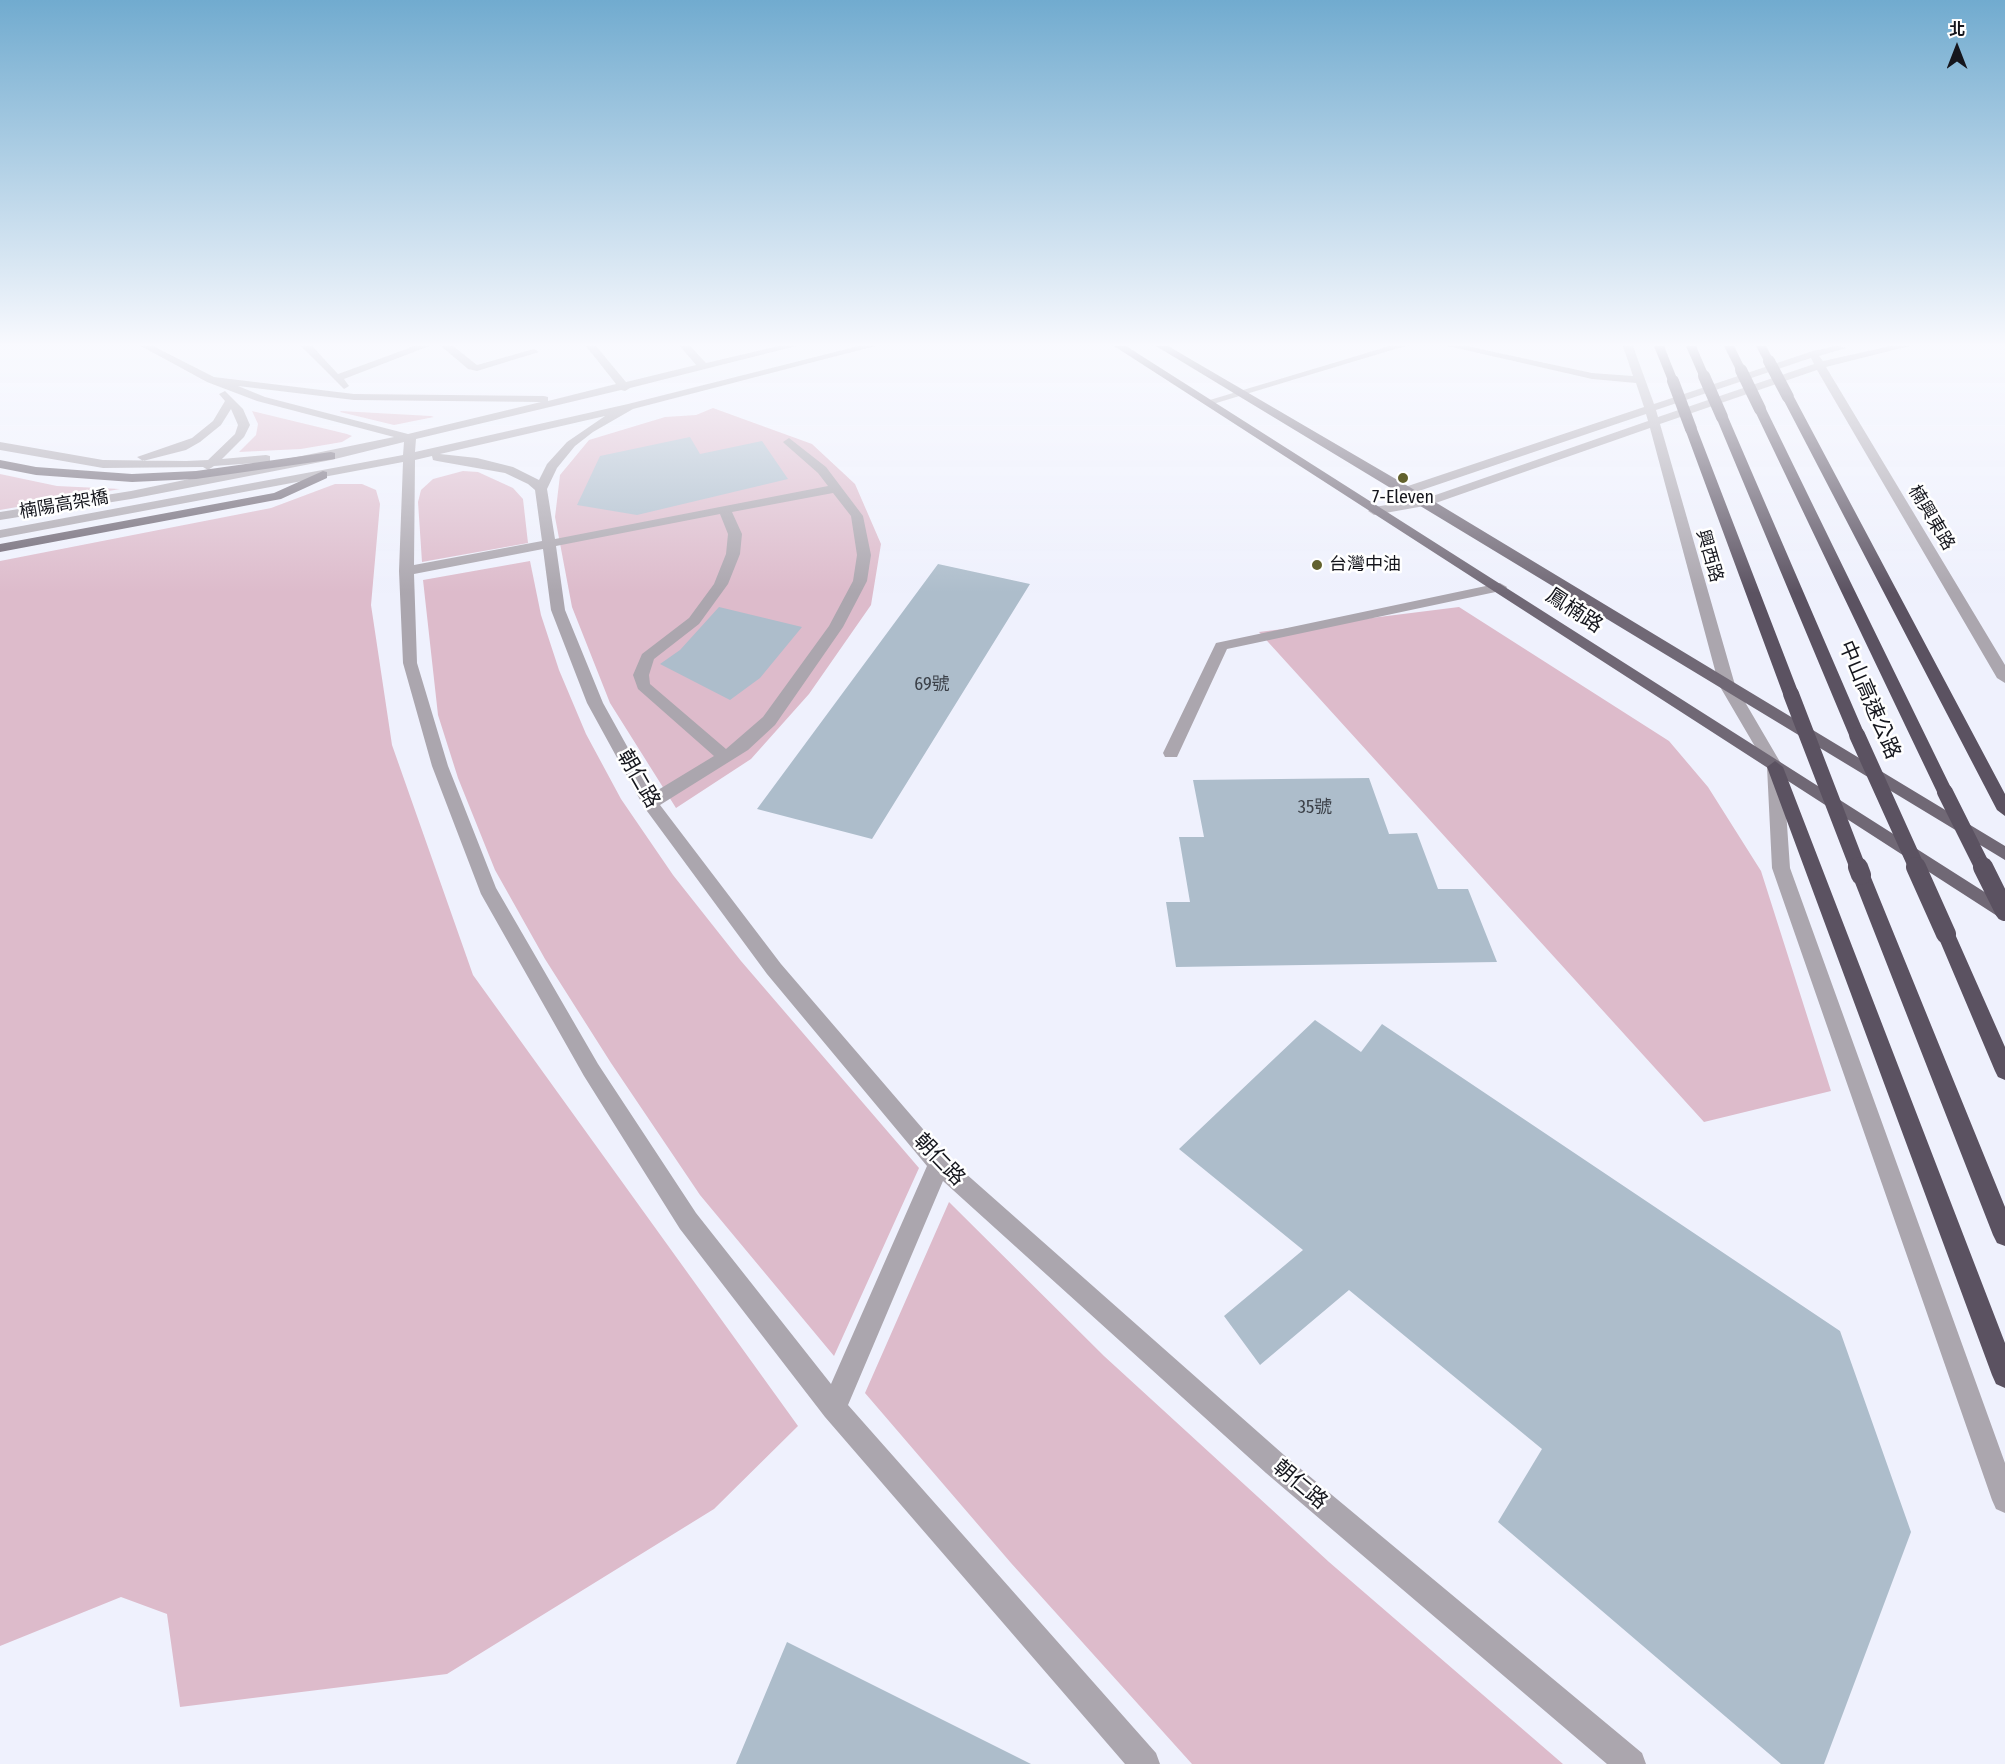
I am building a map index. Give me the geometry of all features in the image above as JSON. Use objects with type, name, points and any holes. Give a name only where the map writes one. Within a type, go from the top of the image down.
[{"type":"highway","points":[[1691,428],[1791,694],[2005,1234]]},
{"type":"highway","name":"中山高速公路","points":[[1727,428],[1857,735],[2005,1071]]},
{"type":"highway","name":"中山高速公路","points":[[1769,428],[2005,912]]},
{"type":"highway","points":[[1804,428],[2005,810]]},
{"type":"highway","points":[[1775,767],[2005,1375]]},
{"type":"main road","name":"鳳楠路","points":[[1249,428],[1374,511],[1500,588],[1775,767],[2005,912]]},
{"type":"main road","name":"鳳楠路","points":[[1301,428],[2005,854]]},
{"type":"main road","points":[[0,464],[36,471],[97,477],[196,475],[331,456]]},
{"type":"main road","points":[[0,548],[277,496],[323,475]]},
{"type":"street","points":[[103,464],[182,447],[196,440],[210,428]]},
{"type":"street","points":[[181,486],[212,463],[242,432],[242,428]]},
{"type":"street","points":[[351,428],[410,448],[493,466],[532,481],[541,489],[551,467],[571,444],[591,428]]},
{"type":"street","points":[[0,446],[103,464],[212,463],[341,450],[410,448],[478,428]]},
{"type":"street","points":[[0,516],[181,486],[331,456],[410,448],[494,428]]},
{"type":"street","points":[[1374,511],[1406,490],[1590,428]]},
{"type":"street","points":[[1374,511],[1426,502],[1641,428]]},
{"type":"street","name":"興西路","points":[[1655,428],[1727,685],[1775,767]]},
{"type":"street","name":"楠興東路","points":[[1857,428],[2005,678]]},
{"type":"street","points":[[650,803],[742,746],[769,721],[836,627],[860,581],[864,555],[857,516],[838,488],[822,470],[789,442]]},
{"type":"street","points":[[410,448],[406,531],[410,663],[440,766],[487,889],[591,1070],[688,1221],[834,1408],[1144,1764]]},
{"type":"street","name":"楠陽高架橋","points":[[0,534],[323,475],[410,448]]},
{"type":"street","points":[[406,571],[838,488]]},
{"type":"street","name":"朝仁路","points":[[541,489],[553,544],[558,609],[595,703],[650,803],[774,969],[939,1164],[1275,1464],[1631,1764]]},
{"type":"street","points":[[725,510],[735,534],[733,554],[721,584],[694,621],[647,657],[641,675],[643,686],[725,757]]},
{"type":"street","points":[[1171,753],[1221,646],[1252,637],[1500,588]]},
{"type":"street","points":[[1775,767],[1781,868],[2005,1500]]},
{"type":"street","points":[[834,1408],[939,1164]]},
{"type":"shaded area","points":[[257,428],[324,428],[352,436],[342,442],[301,449],[239,452],[256,435]]},
{"type":"shaded area","points":[[628,428],[769,428],[812,444],[855,484],[881,544],[871,605],[809,694],[751,759],[676,808],[610,703],[572,607],[555,517],[560,475],[589,440]]},
{"type":"shaded area","points":[[463,471],[478,472],[513,488],[523,499],[528,543],[422,562],[418,502],[421,490],[433,479]]},
{"type":"shaded area","points":[[0,474],[57,486],[120,489],[0,510]]},
{"type":"shaded area","points":[[335,484],[362,484],[376,490],[380,504],[371,605],[392,745],[473,975],[798,1426],[714,1509],[447,1674],[180,1707],[167,1614],[121,1597],[0,1646],[0,561],[271,508]]},
{"type":"shaded area","points":[[530,561],[541,615],[559,670],[586,734],[621,799],[673,875],[741,961],[919,1168],[834,1356],[700,1195],[611,1063],[545,959],[495,870],[458,778],[438,715],[423,580]]},
{"type":"shaded area","points":[[1459,607],[1669,741],[1708,787],[1761,871],[1831,1091],[1704,1122],[1259,632]]},
{"type":"shaded area","points":[[949,1202],[1104,1356],[1329,1562],[1563,1764],[1192,1764],[1011,1563],[865,1393]]},
{"type":"building","points":[[690,437],[700,454],[762,441],[788,479],[637,515],[577,505],[600,456]]},
{"type":"building","points":[[938,564],[1030,584],[872,839],[757,809]]},
{"type":"building","points":[[719,607],[802,627],[760,678],[730,700],[660,664],[680,650]]},
{"type":"building","points":[[1369,778],[1389,834],[1417,833],[1438,889],[1468,889],[1497,962],[1176,967],[1166,902],[1190,902],[1179,837],[1204,837],[1193,780]]},
{"type":"building","points":[[1315,1020],[1361,1052],[1382,1024],[1840,1331],[1911,1532],[1824,1764],[1781,1764],[1498,1522],[1542,1449],[1349,1290],[1260,1365],[1224,1316],[1303,1250],[1179,1149]]},
{"type":"building","points":[[787,1642],[1031,1764],[736,1764]]},
{"type":"place","name":"7-Eleven","points":[[1403,478]]},
{"type":"place","name":"台灣中油","points":[[1317,565]]}]
